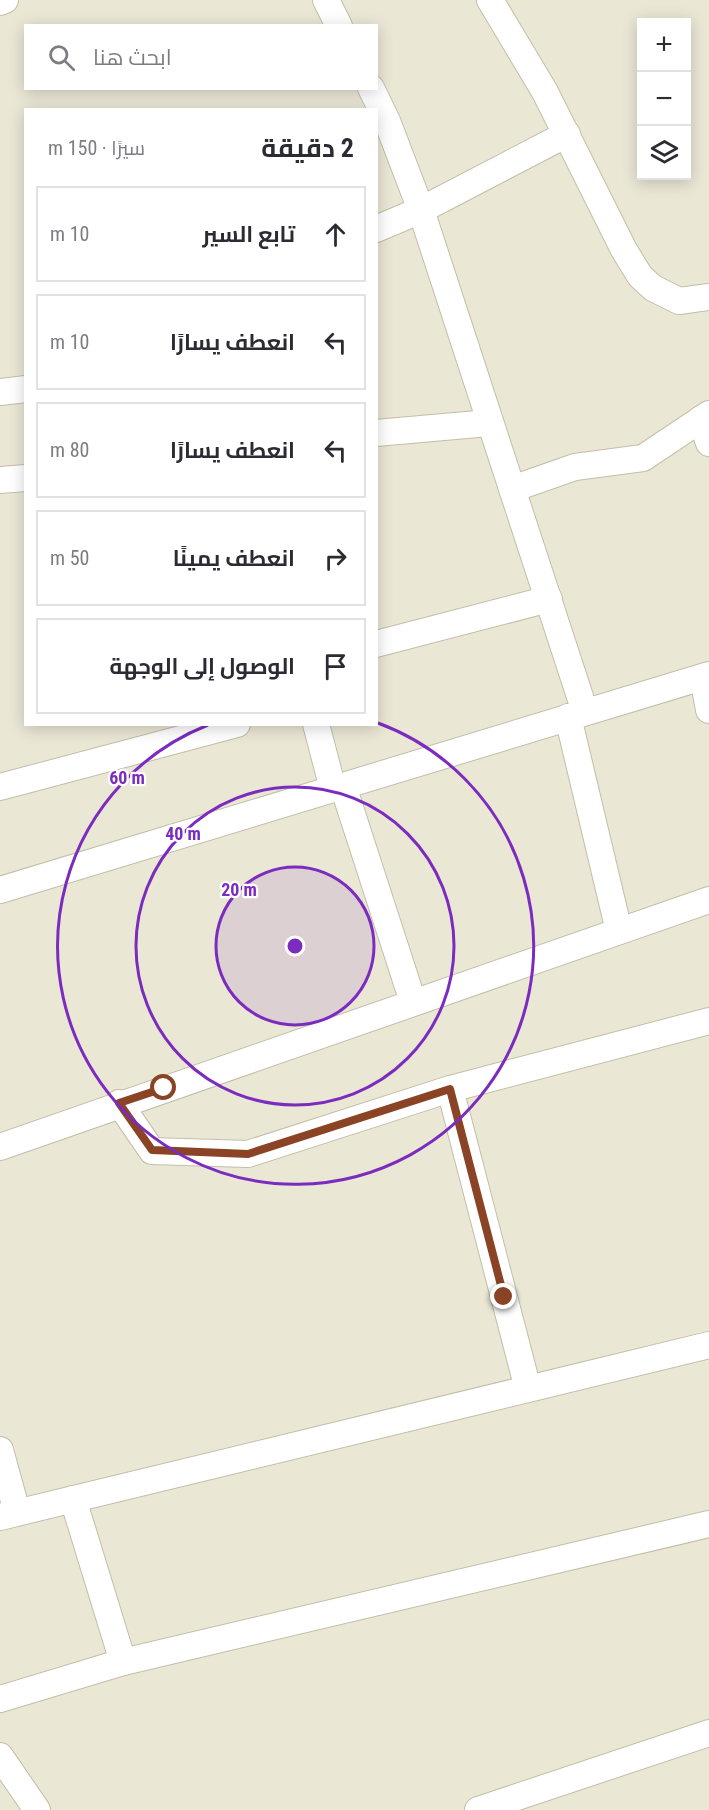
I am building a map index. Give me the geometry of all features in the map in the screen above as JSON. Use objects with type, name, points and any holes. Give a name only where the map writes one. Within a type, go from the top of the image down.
[{"type":"street","points":[[0,2],[5,0]]},
{"type":"street","points":[[326,0],[338,24]]},
{"type":"street","points":[[490,0],[545,92],[624,250],[640,276],[653,288],[680,301],[709,297]]},
{"type":"street","points":[[371,90],[387,121],[421,210],[489,423],[549,599],[577,715],[619,931]]},
{"type":"street","points":[[378,228],[421,210],[567,134]]},
{"type":"street","points":[[0,392],[24,389]]},
{"type":"street","points":[[512,489],[575,467],[643,458],[705,416],[709,443]]},
{"type":"street","points":[[378,433],[489,423]]},
{"type":"street","points":[[0,480],[24,478]]},
{"type":"street","points":[[378,643],[549,599]]},
{"type":"street","points":[[0,890],[706,676],[709,710]]},
{"type":"street","points":[[0,788],[230,726]]},
{"type":"street","points":[[317,726],[413,1002]]},
{"type":"street","points":[[0,1147],[119,1103],[709,900]]},
{"type":"street","points":[[119,1103],[152,1150],[248,1154],[450,1089],[709,1022]]},
{"type":"street","points":[[450,1089],[528,1389]]},
{"type":"street","points":[[0,1450],[9,1515],[709,1345]]},
{"type":"street","points":[[73,1499],[123,1662]]},
{"type":"street","points":[[0,1699],[123,1662],[709,1524]]},
{"type":"street","points":[[478,1810],[709,1733]]},
{"type":"street","points":[[0,1756],[37,1810]]},
{"type":"shaded area","points":[[0,0],[709,0],[709,1810],[0,1810]]},
{"type":"route","points":[[164,1088],[119,1103],[152,1150],[248,1154],[450,1089],[504,1297]]}]
